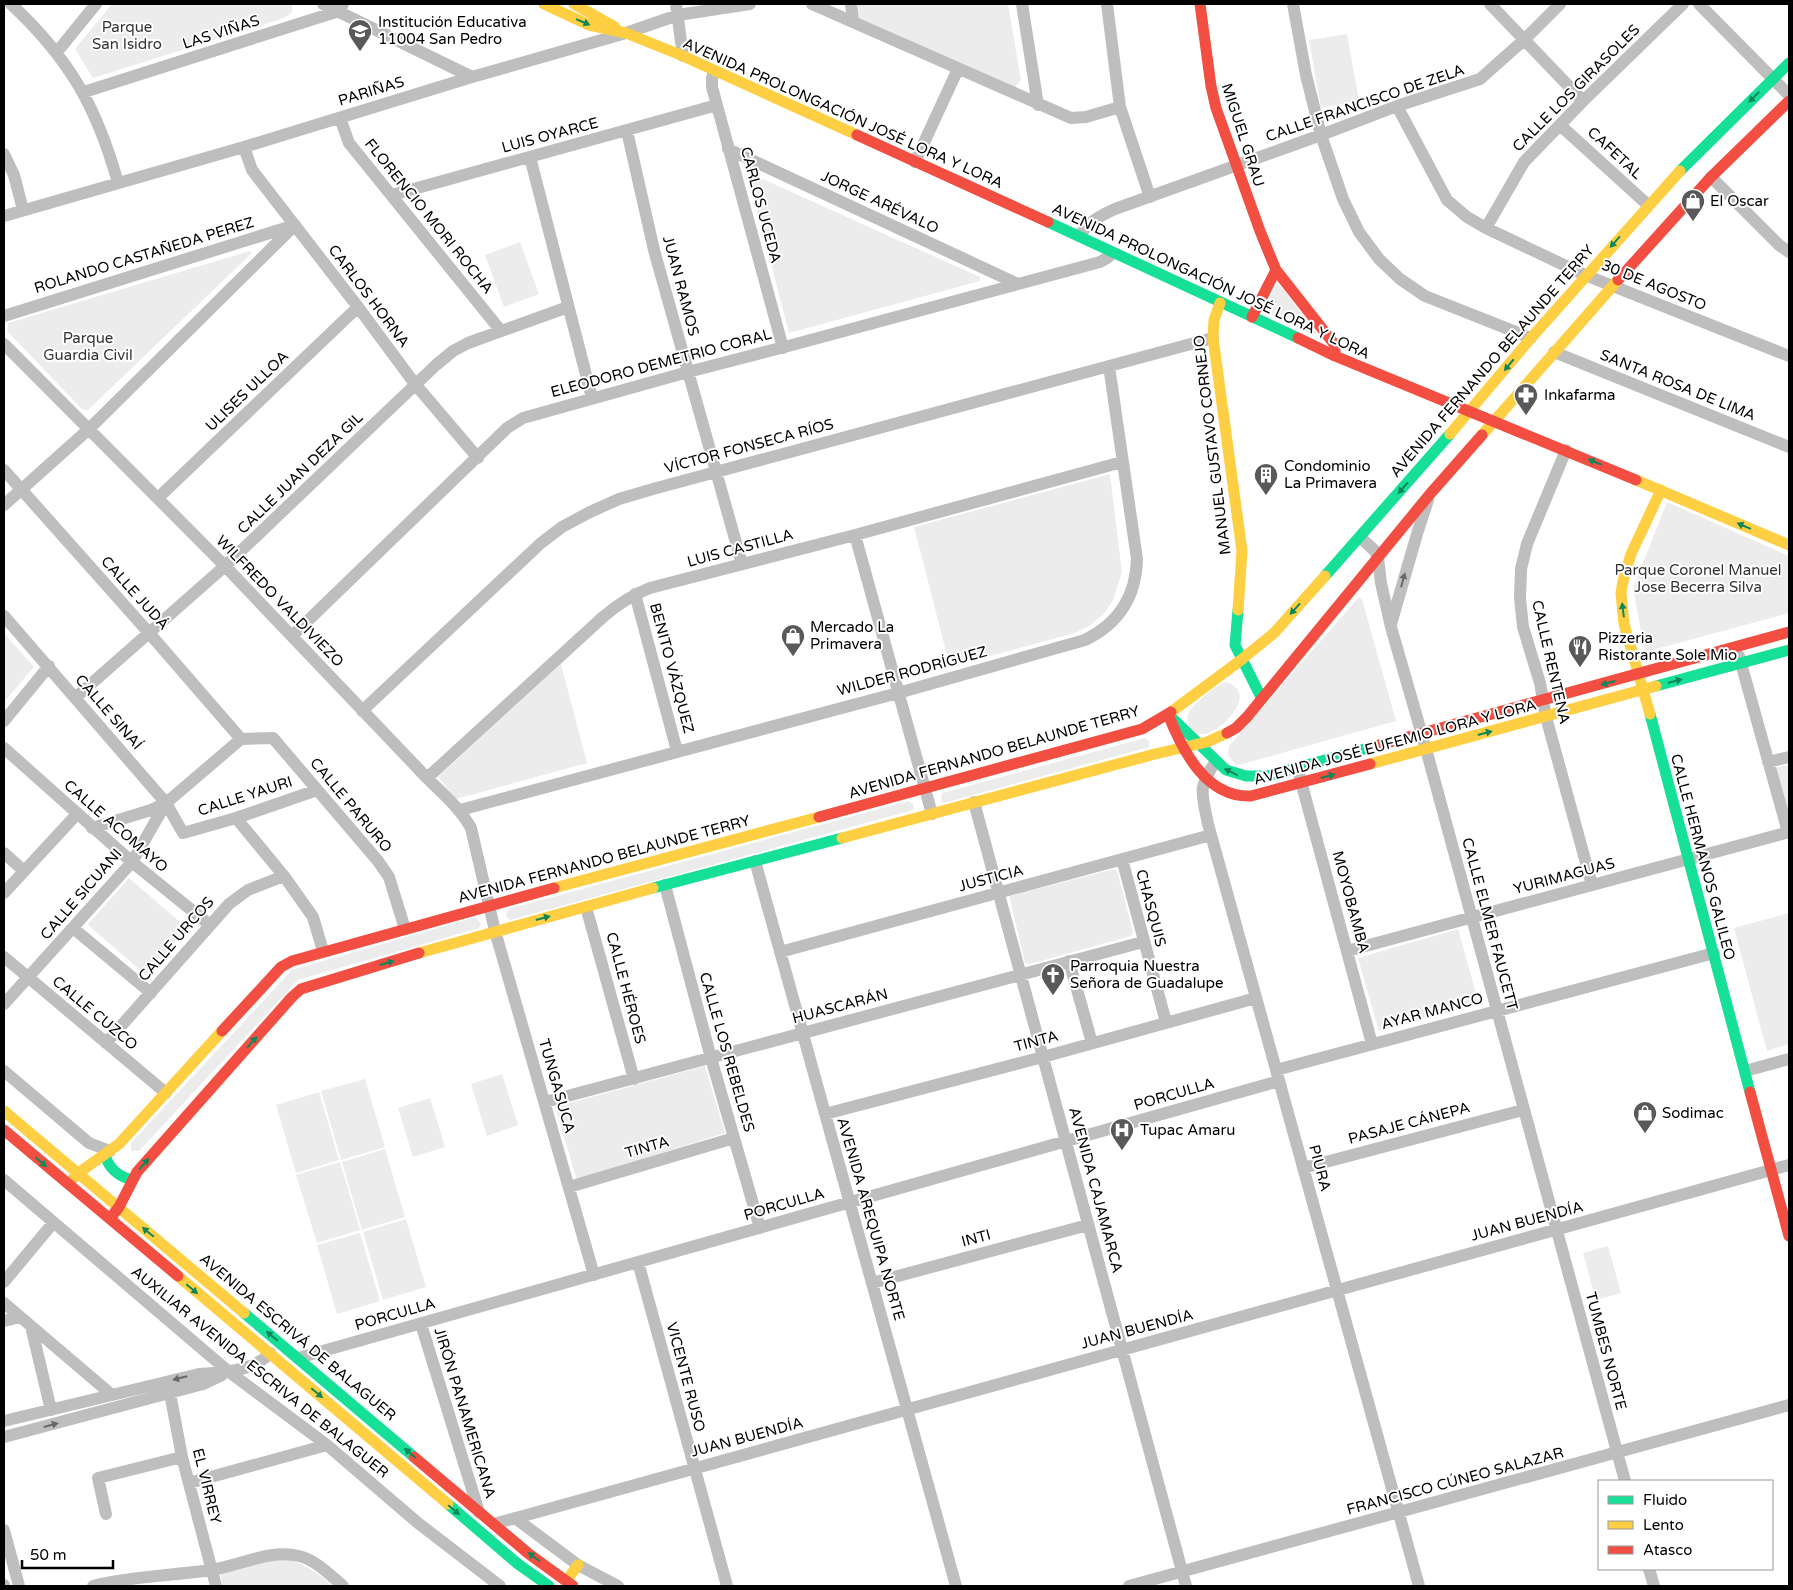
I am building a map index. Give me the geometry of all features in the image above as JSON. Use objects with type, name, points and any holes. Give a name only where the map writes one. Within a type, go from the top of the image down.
[{"type":"main road","name":"AVENIDA PROLONGACIÓN JOSÉ LORA Y LORA","points":[[544,4],[589,25],[626,33]]},
{"type":"main road","name":"AVENIDA PROLONGACIÓN JOSÉ LORA Y LORA","points":[[574,4],[626,33],[683,56],[1079,236],[1334,356],[1494,420],[1789,545]]},
{"type":"main road","name":"MIGUEL GRAU","points":[[1200,4],[1211,86],[1216,108],[1236,166],[1276,270],[1335,345],[1334,356]]},
{"type":"main road","name":"AVENIDA FERNANDO BELAUNDE TERRY","points":[[68,1185],[77,1174],[107,1153],[166,1093],[281,967],[292,961],[1142,729],[1168,714],[1274,633],[1470,411],[1585,275],[1692,157],[1789,63]]},
{"type":"main road","points":[[109,1220],[119,1208],[136,1172],[301,989],[323,981],[586,906],[974,802],[1183,747],[1201,744],[1218,738],[1237,727],[1430,494],[1612,286],[1711,177],[1789,101]]},
{"type":"main road","points":[[1252,317],[1276,270]]},
{"type":"main road","name":"MANUEL GUSTAVO CORNEJO","points":[[1220,303],[1214,320],[1212,338],[1242,551],[1235,645],[1262,699]]},
{"type":"main road","name":"CALLE HERMANOS GALILEO","points":[[1662,490],[1624,573],[1621,593],[1627,636],[1639,674],[1789,1236]]},
{"type":"main road","name":"AVENIDA JOSÉ EUFEMIO LORA Y LORA","points":[[1168,714],[1226,770],[1237,775],[1250,777],[1267,776],[1789,632]]},
{"type":"main road","name":"AVENIDA JOSÉ EUFEMIO LORA Y LORA","points":[[1168,714],[1174,731],[1190,760],[1206,776],[1218,787],[1236,796],[1251,796],[1789,650]]},
{"type":"main road","name":"AVENIDA ESCRIVÁ DE BALAGUER","points":[[4,1110],[77,1174],[479,1512],[570,1584]]},
{"type":"main road","name":"AVENIDA ESCRIVÁ DE BALAGUER","points":[[4,1130],[518,1564],[548,1586]]},
{"type":"main road","points":[[107,1153],[107,1162],[116,1174],[132,1180]]},
{"type":"main road","points":[[570,1584],[578,1565]]},
{"type":"street","points":[[12,4],[35,26],[57,52],[84,92],[98,122],[118,183]]},
{"type":"street","points":[[57,52],[96,4]]},
{"type":"street","points":[[323,4],[341,8],[472,77]]},
{"type":"street","name":"PARIÑAS","points":[[4,216],[244,147],[472,77],[626,33],[677,10],[750,4]]},
{"type":"street","points":[[812,4],[1071,118],[1086,117],[1120,107]]},
{"type":"street","points":[[851,4],[853,22]]},
{"type":"street","points":[[1022,4],[1038,105]]},
{"type":"street","points":[[1107,4],[1120,107],[1150,197]]},
{"type":"street","points":[[1293,4],[1306,75],[1322,135],[1343,199],[1359,232],[1378,259],[1400,279],[1425,296],[1531,338]]},
{"type":"street","points":[[1490,4],[1583,101]]},
{"type":"street","name":"CALLE FRANCISCO DE ZELA","points":[[1079,236],[1098,216],[1398,106],[1480,80],[1560,4]]},
{"type":"street","name":"CALLE LOS GIRASOLES","points":[[1486,228],[1524,162],[1583,101],[1683,4]]},
{"type":"street","points":[[1699,4],[1789,95]]},
{"type":"street","name":"LAS VIÑAS","points":[[84,92],[341,8]]},
{"type":"street","points":[[677,10],[683,56]]},
{"type":"street","points":[[915,162],[958,69]]},
{"type":"street","name":"CARLOS UCEDA","points":[[714,71],[712,87],[783,348]]},
{"type":"street","name":"LUIS OYARCE","points":[[392,195],[717,105]]},
{"type":"street","name":"30 DE AGOSTO","points":[[1398,106],[1447,200],[1467,217],[1585,275],[1789,356]]},
{"type":"street","name":"FLORENCIO MORI ROCHA","points":[[340,118],[349,142],[501,331]]},
{"type":"street","name":"CAFETAL","points":[[1560,125],[1648,206]]},
{"type":"street","name":"JUAN RAMOS","points":[[627,131],[654,250],[742,564]]},
{"type":"street","name":"CARLOS HORNA","points":[[244,147],[252,170],[415,384],[478,458]]},
{"type":"street","name":"JORGE ARÉVALO","points":[[728,149],[1018,284]]},
{"type":"street","points":[[4,154],[14,175],[22,210]]},
{"type":"street","points":[[530,157],[592,398]]},
{"type":"street","points":[[1711,177],[1779,245],[1789,252]]},
{"type":"street","points":[[4,505],[89,429],[295,225]]},
{"type":"street","name":"ROLANDO CASTAÑEDA PEREZ","points":[[4,316],[295,225]]},
{"type":"street","name":"ELEODORO DEMETRIO CORAL","points":[[292,636],[507,428],[523,418],[1100,262],[1113,253]]},
{"type":"street","name":"ULISES ULLOA","points":[[158,498],[358,307]]},
{"type":"street","name":"CALLE JUAN DEZA GIL","points":[[75,698],[226,566],[415,384],[453,351],[468,343],[568,307]]},
{"type":"street","name":"VÍCTOR FONSECA RÍOS","points":[[362,711],[520,560],[562,527],[618,499],[1212,338]]},
{"type":"street","name":"WILFREDO VALDIVIEZO","points":[[4,344],[226,566],[362,711],[460,810],[471,828],[488,906]]},
{"type":"street","name":"SANTA ROSA DE LIMA","points":[[1554,352],[1789,447]]},
{"type":"street","name":"WILDER RODRÍGUEZ","points":[[460,810],[898,693],[1085,640],[1098,634],[1112,623],[1127,600],[1136,575],[1136,559],[1109,366]]},
{"type":"street","name":"CALLE RENTENA","points":[[1566,450],[1527,544],[1522,569],[1520,598],[1523,627],[1592,885]]},
{"type":"street","name":"LUIS CASTILLA","points":[[427,778],[603,617],[617,605],[635,594],[650,588],[1122,462]]},
{"type":"street","name":"CALLE JUDÁ","points":[[4,470],[241,739]]},
{"type":"street","points":[[1391,627],[1412,550],[1430,494]]},
{"type":"street","points":[[854,535],[932,814]]},
{"type":"street","points":[[1360,537],[1375,551],[1378,558]]},
{"type":"street","name":"CALLE ELMER FAUCETT","points":[[1378,558],[1381,583],[1391,627],[1472,917],[1556,1230]]},
{"type":"street","name":"BENITO VÁZQUEZ","points":[[635,594],[678,751]]},
{"type":"street","name":"CALLE SINAÍ","points":[[4,616],[166,803],[183,833]]},
{"type":"street","points":[[1737,647],[1788,832]]},
{"type":"street","points":[[4,720],[49,666]]},
{"type":"street","name":"CALLE PARURO","points":[[241,739],[274,738],[378,861],[389,877],[405,929]]},
{"type":"street","name":"CALLE SICUANI","points":[[4,1004],[132,862],[166,803],[241,739]]},
{"type":"street","name":"CALLE ACOMAYO","points":[[4,748],[92,828],[210,925]]},
{"type":"street","points":[[1768,762],[1789,757]]},
{"type":"street","name":"PIURA","points":[[1216,761],[1206,776],[1202,788],[1211,835],[1419,1586]]},
{"type":"street","name":"MOYOBAMBA","points":[[1298,768],[1372,1044]]},
{"type":"street","name":"CALLE YAURI","points":[[183,833],[236,818],[317,790]]},
{"type":"street","name":"AVENIDA CAJAMARCA","points":[[974,802],[1186,1586]]},
{"type":"street","points":[[92,828],[151,810],[166,803]]},
{"type":"street","points":[[4,893],[77,814]]},
{"type":"street","points":[[236,818],[284,876],[313,917],[323,951]]},
{"type":"street","name":"YURIMAGUAS","points":[[1347,951],[1788,832]]},
{"type":"street","name":"JUSTICIA","points":[[780,952],[1211,835]]},
{"type":"street","points":[[4,853],[24,870]]},
{"type":"street","name":"CHASQUIS","points":[[1122,859],[1166,1022]]},
{"type":"street","name":"AVENIDA AREQUIPA NORTE","points":[[755,861],[956,1586]]},
{"type":"street","name":"CALLE URCOS","points":[[106,1043],[237,897],[248,890],[284,876]]},
{"type":"street","name":"CALLE LOS REBELDES","points":[[665,885],[711,1058],[760,1228]]},
{"type":"street","name":"TUNGASUCA","points":[[488,906],[594,1274]]},
{"type":"street","name":"CALLE HÉROES","points":[[586,906],[634,1079]]},
{"type":"street","points":[[73,928],[151,993]]},
{"type":"street","name":"HUASCARÁN","points":[[545,1102],[1143,942]]},
{"type":"street","name":"AYAR MANCO","points":[[1277,1076],[1372,1044],[1714,953]]},
{"type":"street","name":"CALLE CUZCO","points":[[4,957],[166,1093]]},
{"type":"street","points":[[1069,962],[1092,1043]]},
{"type":"street","name":"TINTA","points":[[825,1114],[1043,1057],[1256,998]]},
{"type":"street","points":[[1745,1071],[1789,1059]]},
{"type":"street","points":[[4,1071],[89,1143],[107,1153]]},
{"type":"street","name":"PORCULLA","points":[[298,1358],[1066,1142],[1277,1076]]},
{"type":"street","name":"PASAJE CÁNEPA","points":[[1303,1168],[1523,1110]]},
{"type":"street","name":"TINTA","points":[[569,1187],[734,1138]]},
{"type":"street","name":"JUAN BUENDÍA","points":[[494,1524],[1789,1166]]},
{"type":"street","name":"AUXILIAR AVENIDA ESCRIVA DE BALAGUER","points":[[4,1180],[228,1371],[327,1445],[418,1523],[500,1586]]},
{"type":"street","points":[[4,1282],[53,1223]]},
{"type":"street","name":"INTI","points":[[872,1283],[1088,1225]]},
{"type":"street","name":"TUMBES NORTE","points":[[1556,1230],[1625,1480]]},
{"type":"street","name":"VICENTE RUSO","points":[[638,1262],[727,1586]]},
{"type":"street","points":[[4,1303],[112,1395]]},
{"type":"street","points":[[4,1321],[20,1317]]},
{"type":"street","name":"JIRÓN PANAMERICANA","points":[[421,1324],[479,1512]]},
{"type":"street","points":[[31,1326],[51,1410]]},
{"type":"street","points":[[4,1421],[199,1374],[228,1371],[255,1365],[264,1360],[270,1353]]},
{"type":"street","points":[[4,1437],[203,1384],[228,1371]]},
{"type":"street","name":"EL VIRREY","points":[[170,1393],[182,1458],[216,1586]]},
{"type":"street","name":"FRANCISCO CÚNEO SALAZAR","points":[[1129,1586],[1789,1405]]},
{"type":"street","points":[[188,1483],[327,1445]]},
{"type":"street","points":[[106,1514],[98,1478],[182,1458]]},
{"type":"street","points":[[516,1518],[578,1565],[618,1586]]},
{"type":"street","points":[[4,1530],[19,1586]]},
{"type":"street","points":[[93,1586],[212,1570],[268,1555],[285,1554],[301,1556],[312,1562],[343,1586]]},
{"type":"street","points":[[1649,1570],[1654,1586]]},
{"type":"green space","name":"Parque San Isidro","points":[[112,4],[292,4],[292,12],[284,18],[93,78],[75,49]]},
{"type":"green space","points":[[853,4],[1008,4],[1021,80],[1015,87],[854,16]]},
{"type":"green space","points":[[1347,34],[1359,101],[1321,108],[1309,40]]},
{"type":"green space","points":[[747,172],[980,277],[980,281],[789,333]]},
{"type":"green space","points":[[520,242],[539,294],[504,307],[485,255]]},
{"type":"green space","name":"Parque Guardia Civil","points":[[250,251],[252,253],[88,410],[83,410],[7,331],[8,323]]},
{"type":"green space","points":[[1278,283],[1317,333],[1315,336],[1263,311]]},
{"type":"green space","points":[[1110,474],[1122,572],[1113,600],[1103,615],[1089,626],[1075,633],[950,667],[914,527]]},
{"type":"green space","name":"Parque Coronel Manuel Jose Becerra Silva","points":[[1667,502],[1789,556],[1789,613],[1645,652],[1633,588]]},
{"type":"green space","points":[[1359,597],[1362,599],[1396,721],[1239,765],[1235,764],[1228,755],[1229,746]]},
{"type":"green space","points":[[4,633],[34,667],[4,702]]},
{"type":"green space","points":[[561,664],[587,763],[456,799],[438,777]]},
{"type":"green space","points":[[1226,682],[1236,687],[1240,695],[1234,712],[1218,728],[1209,733],[1202,734],[1195,731],[1188,722],[1190,710],[1199,700]]},
{"type":"green space","points":[[1145,738],[1149,741],[1149,747],[944,803],[941,801],[942,793]]},
{"type":"green space","points":[[1789,765],[1789,814],[1776,768]]},
{"type":"green space","points":[[909,801],[914,806],[913,810],[510,920],[506,916],[508,909]]},
{"type":"green space","points":[[1114,869],[1117,871],[1133,932],[1131,936],[1030,964],[1025,963],[1010,896]]},
{"type":"green space","points":[[129,878],[187,928],[147,976],[88,925]]},
{"type":"green space","points":[[1789,913],[1789,1044],[1767,1051],[1734,928]]},
{"type":"green space","points":[[476,917],[481,924],[479,928],[298,980],[139,1151],[131,1151],[131,1143],[292,970]]},
{"type":"green space","points":[[1458,929],[1479,1004],[1379,1031],[1358,958]]},
{"type":"green space","points":[[705,1066],[725,1133],[577,1180],[555,1107]]},
{"type":"green space","points":[[502,1074],[518,1125],[487,1136],[471,1084]]},
{"type":"green space","points":[[365,1079],[385,1147],[341,1160],[321,1091]]},
{"type":"green space","points":[[319,1092],[339,1160],[296,1173],[276,1105]]},
{"type":"green space","points":[[430,1098],[445,1147],[413,1157],[398,1108]]},
{"type":"green space","points":[[385,1149],[405,1217],[362,1230],[342,1162]]},
{"type":"green space","points":[[340,1162],[360,1230],[317,1243],[296,1175]]},
{"type":"green space","points":[[406,1219],[426,1287],[383,1300],[363,1232]]},
{"type":"green space","points":[[360,1233],[380,1301],[337,1314],[317,1245]]},
{"type":"green space","points":[[1608,1246],[1621,1293],[1596,1300],[1583,1253]]},
{"type":"green space","points":[[288,1559],[312,1570],[333,1586],[223,1586],[220,1574],[269,1560]]},
{"type":"traffic: fast","points":[[1680,171],[1789,63]]},
{"type":"traffic: fast","points":[[1048,222],[1298,338]]},
{"type":"traffic: fast","points":[[1325,576],[1450,434]]},
{"type":"traffic: fast","points":[[1238,610],[1235,645],[1262,699]]},
{"type":"traffic: fast","points":[[1656,686],[1789,650]]},
{"type":"traffic: fast","points":[[1650,714],[1750,1092]]},
{"type":"traffic: fast","points":[[1171,717],[1226,770],[1246,776],[1267,776],[1379,745]]},
{"type":"traffic: fast","points":[[653,888],[842,838]]},
{"type":"traffic: fast","points":[[105,1155],[115,1171],[132,1180]]},
{"type":"traffic: fast","points":[[244,1313],[414,1457]]},
{"type":"traffic: fast","points":[[448,1504],[518,1564],[549,1586]]},
{"type":"traffic: slow","points":[[544,4],[589,25],[626,33],[683,56],[857,135]]},
{"type":"traffic: slow","points":[[574,4],[615,27]]},
{"type":"traffic: slow","points":[[1450,434],[1531,338],[1680,171]]},
{"type":"traffic: slow","points":[[1482,435],[1618,280]]},
{"type":"traffic: slow","points":[[1220,303],[1214,320],[1213,338],[1242,551],[1238,610]]},
{"type":"traffic: slow","points":[[1636,480],[1789,545]]},
{"type":"traffic: slow","points":[[1650,714],[1624,624],[1621,593],[1631,554],[1661,490]]},
{"type":"traffic: slow","points":[[1171,712],[1274,633],[1325,576]]},
{"type":"traffic: slow","points":[[1370,764],[1656,686]]},
{"type":"traffic: slow","points":[[842,838],[1155,754],[1207,742],[1227,733]]},
{"type":"traffic: slow","points":[[554,888],[819,817]]},
{"type":"traffic: slow","points":[[419,953],[653,888]]},
{"type":"traffic: slow","points":[[71,1181],[77,1174],[119,1144],[222,1031]]},
{"type":"traffic: slow","points":[[4,1111],[244,1313]]},
{"type":"traffic: slow","points":[[178,1276],[448,1504]]},
{"type":"traffic: slow","points":[[566,1581],[578,1565]]},
{"type":"traffic: jam","points":[[1200,4],[1211,86],[1216,108],[1260,231],[1276,270],[1335,345],[1335,356]]},
{"type":"traffic: jam","points":[[1618,280],[1711,177],[1789,101]]},
{"type":"traffic: jam","points":[[857,135],[1048,222]]},
{"type":"traffic: jam","points":[[1252,317],[1276,270]]},
{"type":"traffic: jam","points":[[1298,338],[1335,356],[1636,480]]},
{"type":"traffic: jam","points":[[1227,733],[1236,728],[1247,717],[1430,494],[1482,435]]},
{"type":"traffic: jam","points":[[1379,745],[1789,632]]},
{"type":"traffic: jam","points":[[819,817],[1142,729],[1171,712]]},
{"type":"traffic: jam","points":[[1168,714],[1181,742],[1198,769],[1221,789],[1235,795],[1251,796],[1370,764]]},
{"type":"traffic: jam","points":[[222,1031],[281,967],[292,961],[554,888]]},
{"type":"traffic: jam","points":[[112,1216],[119,1207],[137,1172],[301,989],[419,953]]},
{"type":"traffic: jam","points":[[1750,1092],[1789,1236]]},
{"type":"traffic: jam","points":[[4,1130],[178,1276]]},
{"type":"traffic: jam","points":[[414,1457],[529,1554],[573,1586]]},
{"type":"place","name":"Institución Educativa 11004 San Pedro","points":[[360,52]]},
{"type":"place","name":"El Oscar","points":[[1693,222]]},
{"type":"place","name":"Inkafarma","points":[[1526,416]]},
{"type":"place","name":"Condominio La Primavera","points":[[1266,496]]},
{"type":"place","name":"Mercado La Primavera","points":[[793,657]]},
{"type":"place","name":"Pizzeria Ristorante Sole Mio","points":[[1580,668]]},
{"type":"place","name":"Parroquia Nuestra Señora de Guadalupe","points":[[1053,996]]},
{"type":"place","name":"Sodimac","points":[[1645,1134]]},
{"type":"place","name":"Tupac Amaru","points":[[1122,1151]]}]
